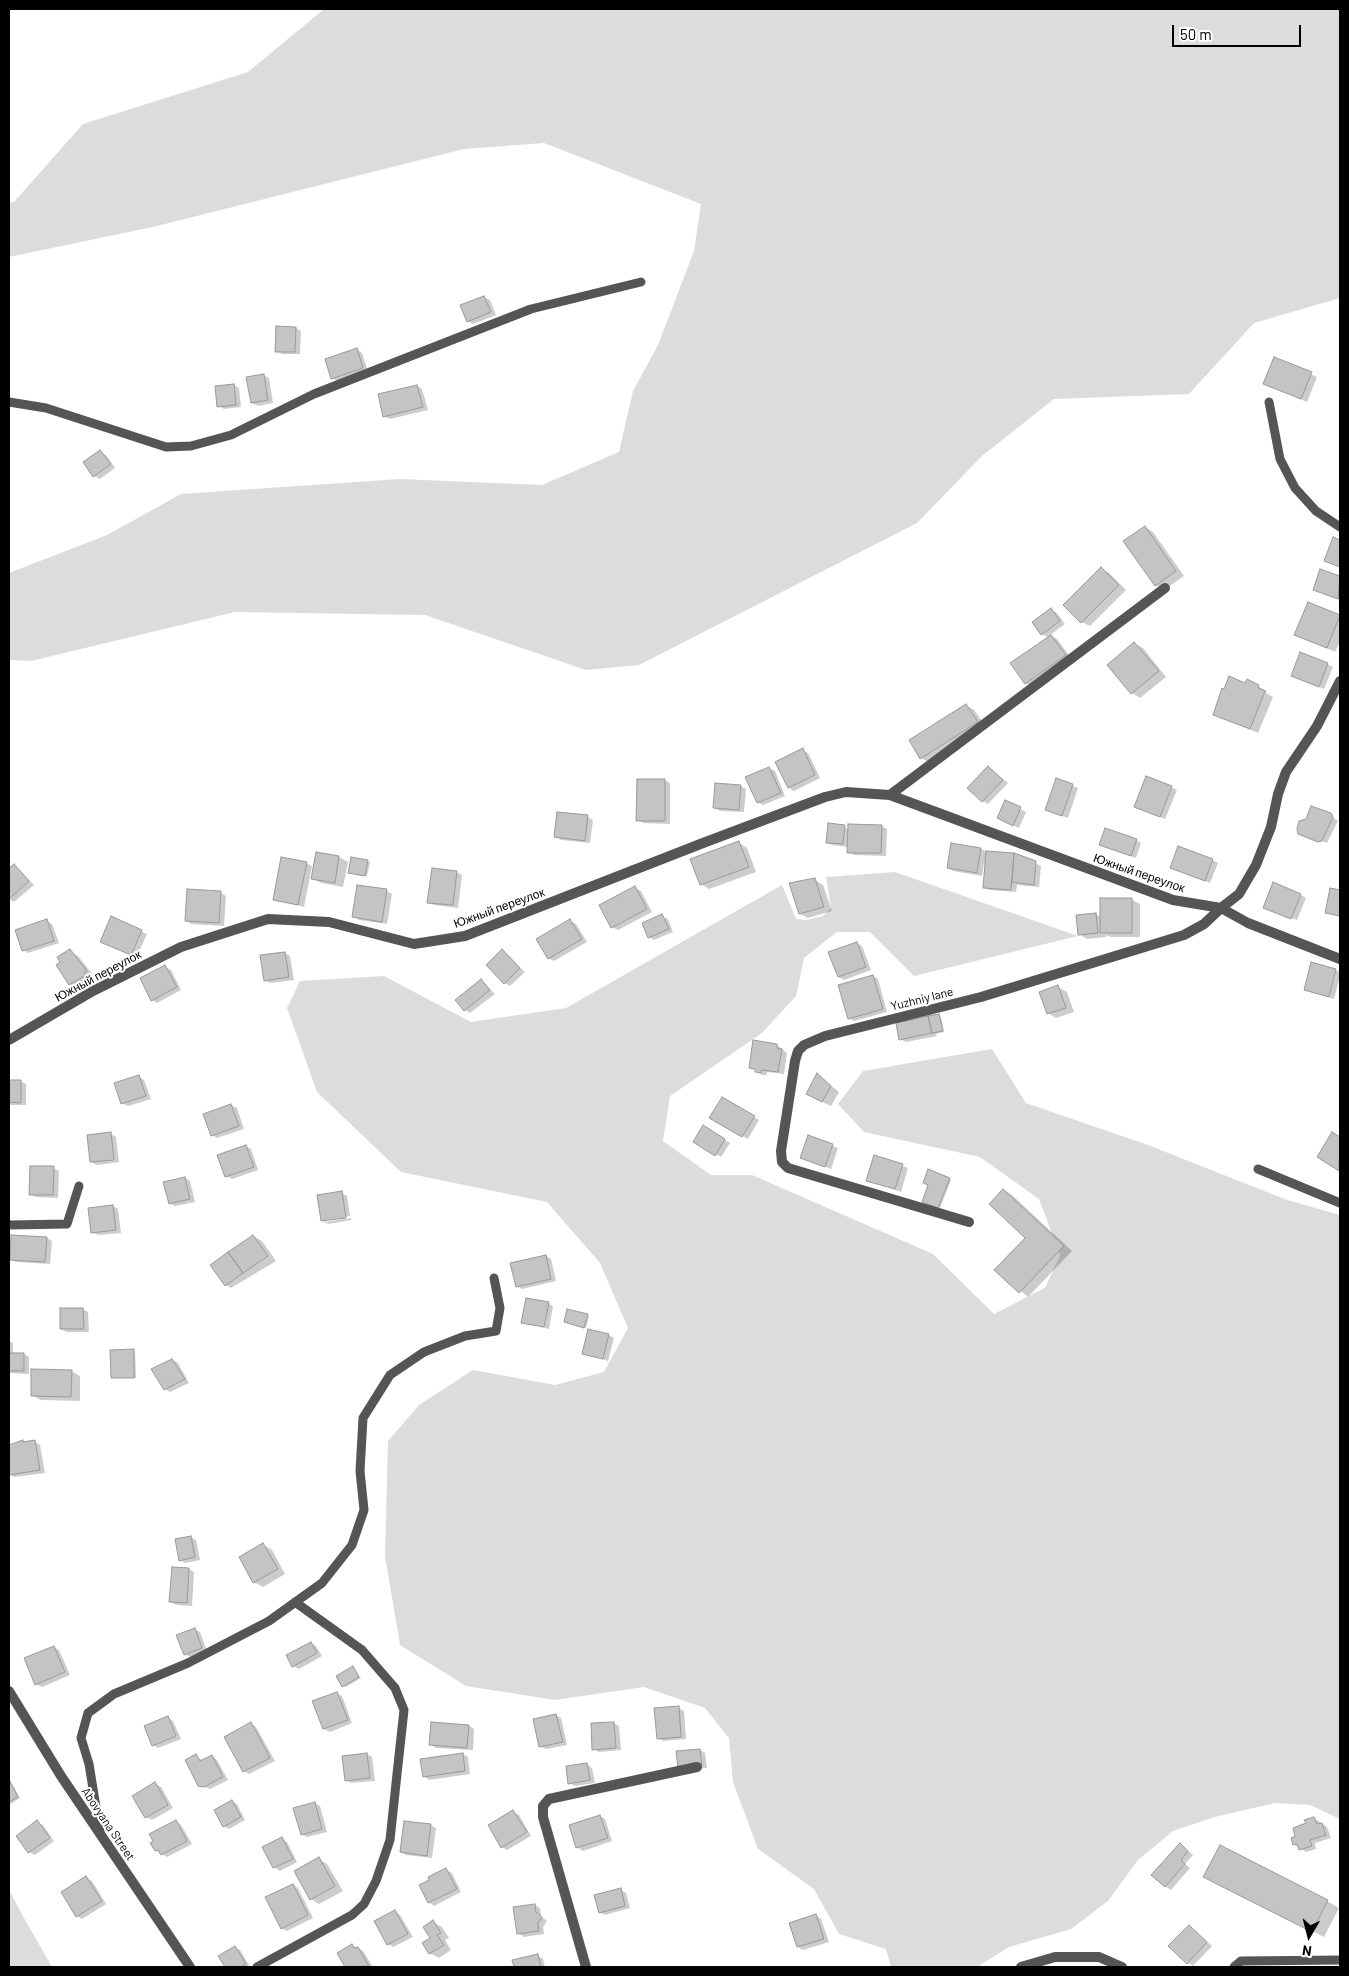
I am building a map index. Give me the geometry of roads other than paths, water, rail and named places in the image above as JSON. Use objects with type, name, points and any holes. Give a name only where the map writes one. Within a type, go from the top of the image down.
[{"type":"street","points":[[890,795],[1165,588]]},
{"type":"street","points":[[1340,681],[1317,726],[1286,772],[1278,794],[1271,827],[1256,865],[1239,894],[1221,908],[1248,923],[1340,959]]},
{"type":"street","name":"Южный переулок","points":[[9,1040],[93,991],[181,947],[268,919],[329,922],[414,944],[465,936],[825,798],[846,792],[890,795],[1173,900],[1221,908]]},
{"type":"street","name":"Yuzhniy lane","points":[[969,1222],[788,1168],[782,1162],[781,1151],[798,1051],[804,1045],[825,1036],[981,997],[1184,935],[1204,924],[1221,908]]},
{"type":"street","name":"Abovyana Street","points":[[9,1691],[61,1776],[190,1967]]},
{"type":"street","points":[[586,1967],[543,1817],[543,1806],[549,1799],[698,1767]]},
{"type":"street","points":[[1021,1967],[1055,1957],[1099,1957],[1122,1967]]},
{"type":"lane","points":[[9,402],[46,408],[166,447],[191,446],[231,435],[314,394],[530,309],[640,282]]},
{"type":"lane","points":[[1269,402],[1280,459],[1295,488],[1316,511],[1340,527]]},
{"type":"lane","points":[[1258,1169],[1340,1203]]},
{"type":"lane","points":[[9,1225],[67,1224],[79,1186]]},
{"type":"lane","points":[[100,1835],[89,1764],[82,1738],[88,1713],[114,1694],[188,1663],[270,1621],[322,1583],[352,1545],[364,1510],[360,1471],[363,1418],[390,1375],[424,1352],[465,1336],[496,1331],[500,1308],[494,1278]]},
{"type":"lane","points":[[257,1967],[352,1915],[364,1904],[376,1881],[390,1840],[404,1710],[395,1688],[362,1650],[295,1602]]},
{"type":"lane","points":[[1234,1967],[1241,1961],[1340,1960]]}]
